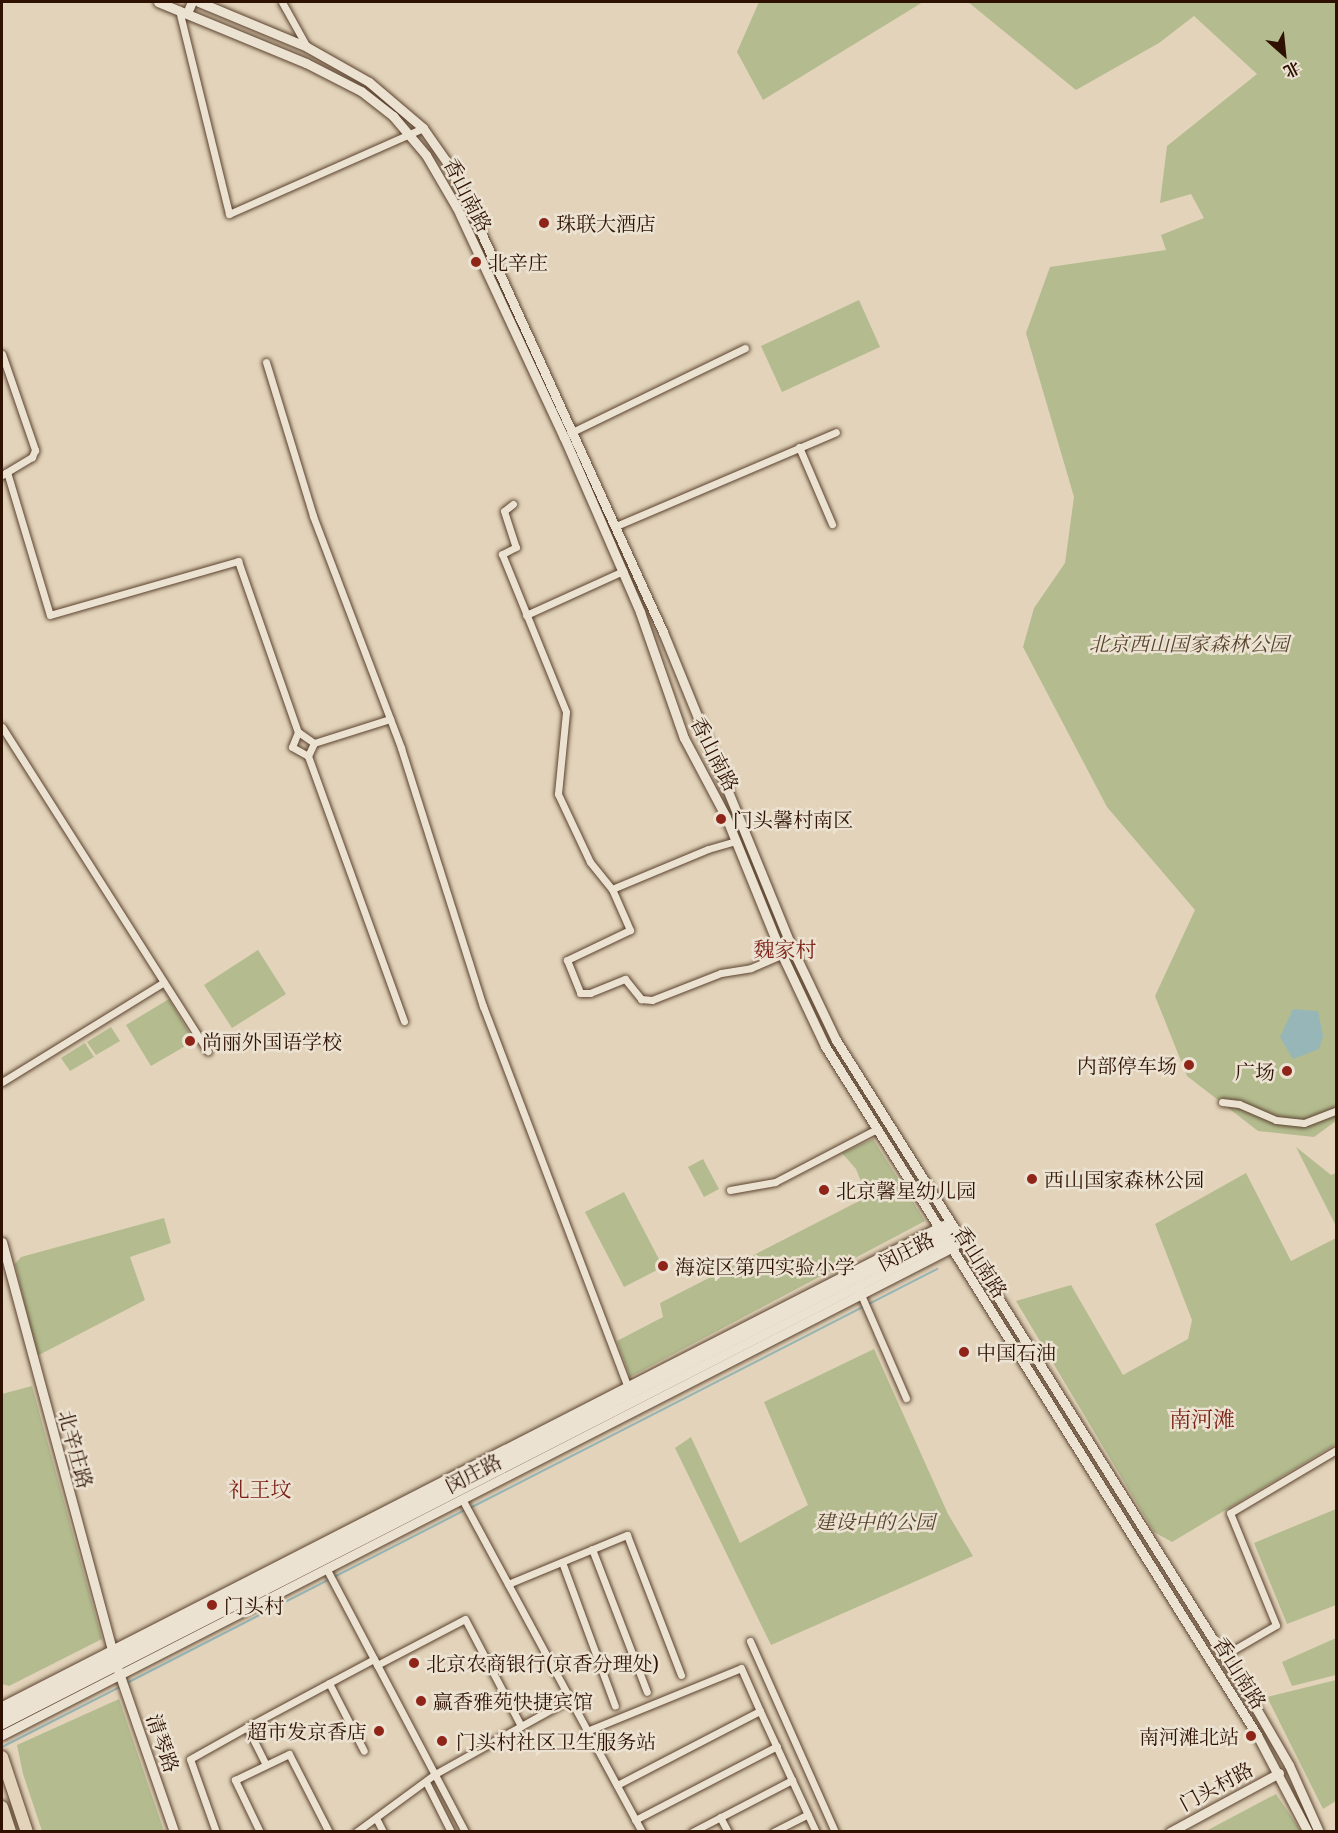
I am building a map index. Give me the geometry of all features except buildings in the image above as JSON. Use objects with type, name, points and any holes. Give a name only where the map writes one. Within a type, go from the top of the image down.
[{"type":"highway","points":[[2,1757],[27,1832]]},
{"type":"highway","points":[[2,1807],[10,1832]]},
{"type":"main road","name":"香山南路","points":[[158,2],[306,63],[361,91],[410,135],[426,155],[457,208],[622,571],[656,651],[684,738],[708,777],[782,955],[825,1046],[1279,1773],[1308,1832]]},
{"type":"main road","points":[[183,12],[192,2]]},
{"type":"main road","name":"香山南路","points":[[199,2],[307,47],[369,82],[423,128],[458,181],[616,526],[794,950],[836,1040],[954,1232],[1223,1656],[1289,1765],[1319,1832]]},
{"type":"main road","name":"闵庄路","points":[[2,1715],[326,1568],[462,1499],[859,1291],[954,1232]]},
{"type":"main road","name":"闵庄路","points":[[2,1724],[629,1390],[954,1232]]},
{"type":"main road","name":"北辛庄路","points":[[2,1242],[115,1662]]},
{"type":"main road","name":"闵庄路","points":[[2,1706],[115,1662],[859,1291]]},
{"type":"main road","name":"闵庄路","points":[[2,1735],[115,1662]]},
{"type":"main road","name":"清琴路","points":[[115,1662],[174,1832]]},
{"type":"main road","name":"门头村路","points":[[1170,1832],[1279,1773]]},
{"type":"street","points":[[282,2],[307,47]]},
{"type":"street","points":[[183,12],[229,214],[423,128]]},
{"type":"street","points":[[574,431],[745,348]]},
{"type":"street","points":[[2,354],[35,450],[32,457],[4,474],[50,615],[238,561],[298,732],[314,743]]},
{"type":"street","points":[[266,362],[313,516],[390,719],[483,1006],[629,1390]]},
{"type":"street","points":[[616,526],[836,432]]},
{"type":"street","points":[[799,447],[832,524]]},
{"type":"street","points":[[513,504],[504,511],[516,547],[502,554],[566,712],[558,794],[590,862],[612,888],[630,930],[567,960],[580,993],[590,993],[625,979],[641,999],[652,999],[794,950]]},
{"type":"street","points":[[526,615],[622,571]]},
{"type":"street","points":[[308,756],[314,743],[390,719]]},
{"type":"street","points":[[2,727],[208,1051]]},
{"type":"street","points":[[298,732],[292,747],[308,756],[404,1021]]},
{"type":"street","points":[[612,888],[708,849],[736,842]]},
{"type":"street","points":[[2,1082],[164,982]]},
{"type":"street","points":[[1222,1102],[1239,1104],[1276,1120],[1304,1123],[1336,1112]]},
{"type":"street","points":[[730,1190],[775,1182],[877,1129]]},
{"type":"street","points":[[859,1291],[906,1398]]},
{"type":"street","points":[[1223,1656],[1276,1625],[1230,1513],[1336,1450]]},
{"type":"street","points":[[462,1499],[642,1832]]},
{"type":"street","points":[[507,1584],[627,1535],[681,1675]]},
{"type":"street","points":[[592,1549],[647,1692]]},
{"type":"street","points":[[562,1562],[615,1706]]},
{"type":"street","points":[[326,1568],[465,1832]]},
{"type":"street","points":[[216,1832],[190,1758],[329,1683],[465,1620],[521,1726]]},
{"type":"street","points":[[750,1641],[835,1832]]},
{"type":"street","points":[[587,1731],[741,1668],[816,1832]]},
{"type":"street","points":[[329,1683],[364,1751]]},
{"type":"street","points":[[356,1832],[427,1784],[435,1774],[570,1699]]},
{"type":"street","points":[[617,1785],[760,1711]]},
{"type":"street","points":[[247,1727],[266,1765]]},
{"type":"street","points":[[635,1820],[777,1746]]},
{"type":"street","points":[[260,1832],[235,1780],[289,1754],[329,1832]]},
{"type":"street","points":[[692,1832],[792,1780]]},
{"type":"street","points":[[427,1784],[451,1832]]},
{"type":"street","points":[[773,1832],[808,1814]]},
{"type":"street","points":[[720,1817],[728,1832]]},
{"type":"street","points":[[376,1818],[383,1832]]},
{"type":"green space","points":[[759,2],[923,2],[763,100],[737,52]]},
{"type":"green space","name":"北京西山国家森林公园","points":[[968,2],[1336,2],[1336,1121],[1314,1137],[1258,1131],[1187,1076],[1155,996],[1195,910],[1107,807],[1023,647],[1034,608],[1065,563],[1074,497],[1026,333],[1050,267],[1166,250],[1161,235],[1204,218],[1191,194],[1160,203],[1167,146],[1257,74],[1194,16],[1159,43],[1076,90]]},
{"type":"green space","points":[[859,300],[880,347],[782,392],[761,346]]},
{"type":"green space","points":[[258,950],[286,994],[232,1028],[204,985]]},
{"type":"green space","points":[[169,999],[194,1041],[151,1066],[126,1025]]},
{"type":"green space","points":[[111,1027],[120,1041],[96,1055],[87,1042]]},
{"type":"green space","points":[[85,1043],[94,1057],[70,1071],[61,1058]]},
{"type":"green space","points":[[873,1139],[925,1221],[630,1377],[617,1341],[663,1317],[660,1303],[867,1197],[856,1169],[842,1153]]},
{"type":"green space","points":[[1296,1147],[1331,1175],[1336,1173],[1336,1226]]},
{"type":"green space","points":[[703,1159],[719,1189],[704,1197],[688,1167]]},
{"type":"green space","points":[[1246,1173],[1291,1261],[1336,1238],[1336,1444],[1172,1542],[1154,1532],[1016,1301],[1071,1285],[1123,1375],[1188,1339],[1192,1320],[1155,1224]]},
{"type":"green space","points":[[624,1192],[663,1267],[624,1287],[585,1212]]},
{"type":"green space","points":[[164,1218],[171,1243],[130,1257],[145,1300],[37,1356],[15,1264],[21,1257]]},
{"type":"green space","name":"建设中的公园","points":[[874,1349],[948,1514],[973,1556],[771,1645],[675,1448],[691,1437],[740,1543],[808,1505],[764,1402]]},
{"type":"green space","points":[[32,1386],[102,1639],[9,1686],[2,1684],[2,1394]]},
{"type":"green space","points":[[1336,1509],[1336,1605],[1287,1624],[1254,1543]]},
{"type":"green space","points":[[1336,1638],[1336,1675],[1292,1686],[1282,1662]]},
{"type":"green space","points":[[1336,1680],[1336,1801],[1323,1809],[1267,1697]]},
{"type":"green space","points":[[119,1699],[164,1831],[42,1831],[23,1774],[17,1745]]},
{"type":"green space","points":[[1276,1794],[1301,1831],[1206,1831]]},
{"type":"water","points":[[1293,1009],[1318,1011],[1323,1036],[1319,1049],[1293,1059],[1280,1037]]},
{"type":"waterway","points":[[470,1508],[937,1269]]},
{"type":"waterway","points":[[125,1684],[465,1510]]},
{"type":"waterway","points":[[2,1747],[120,1687]]},
{"type":"place","name":"珠联大酒店","points":[[544,223]]},
{"type":"place","name":"北辛庄","points":[[476,262]]},
{"type":"place","name":"门头馨村南区","points":[[721,819]]},
{"type":"place","name":"尚丽外国语学校","points":[[190,1041]]},
{"type":"place","name":"内部停车场","points":[[1189,1065]]},
{"type":"place","name":"广场","points":[[1287,1071]]},
{"type":"place","name":"西山国家森林公园","points":[[1032,1179]]},
{"type":"place","name":"北京馨星幼儿园","points":[[824,1190]]},
{"type":"place","name":"海淀区第四实验小学","points":[[663,1266]]},
{"type":"place","name":"中国石油","points":[[964,1352]]},
{"type":"place","name":"门头村","points":[[212,1605]]},
{"type":"place","name":"北京农商银行(京香分理处)","points":[[414,1663]]},
{"type":"place","name":"赢香雅苑快捷宾馆","points":[[421,1701]]},
{"type":"place","name":"超市发京香店","points":[[379,1731]]},
{"type":"place","name":"南河滩北站","points":[[1251,1736]]},
{"type":"place","name":"门头村社区卫生服务站","points":[[442,1741]]},
{"type":"district","name":"魏家村","points":[[785,950]]},
{"type":"district","name":"南河滩","points":[[1202,1420]]},
{"type":"district","name":"礼王坟","points":[[260,1490]]}]
